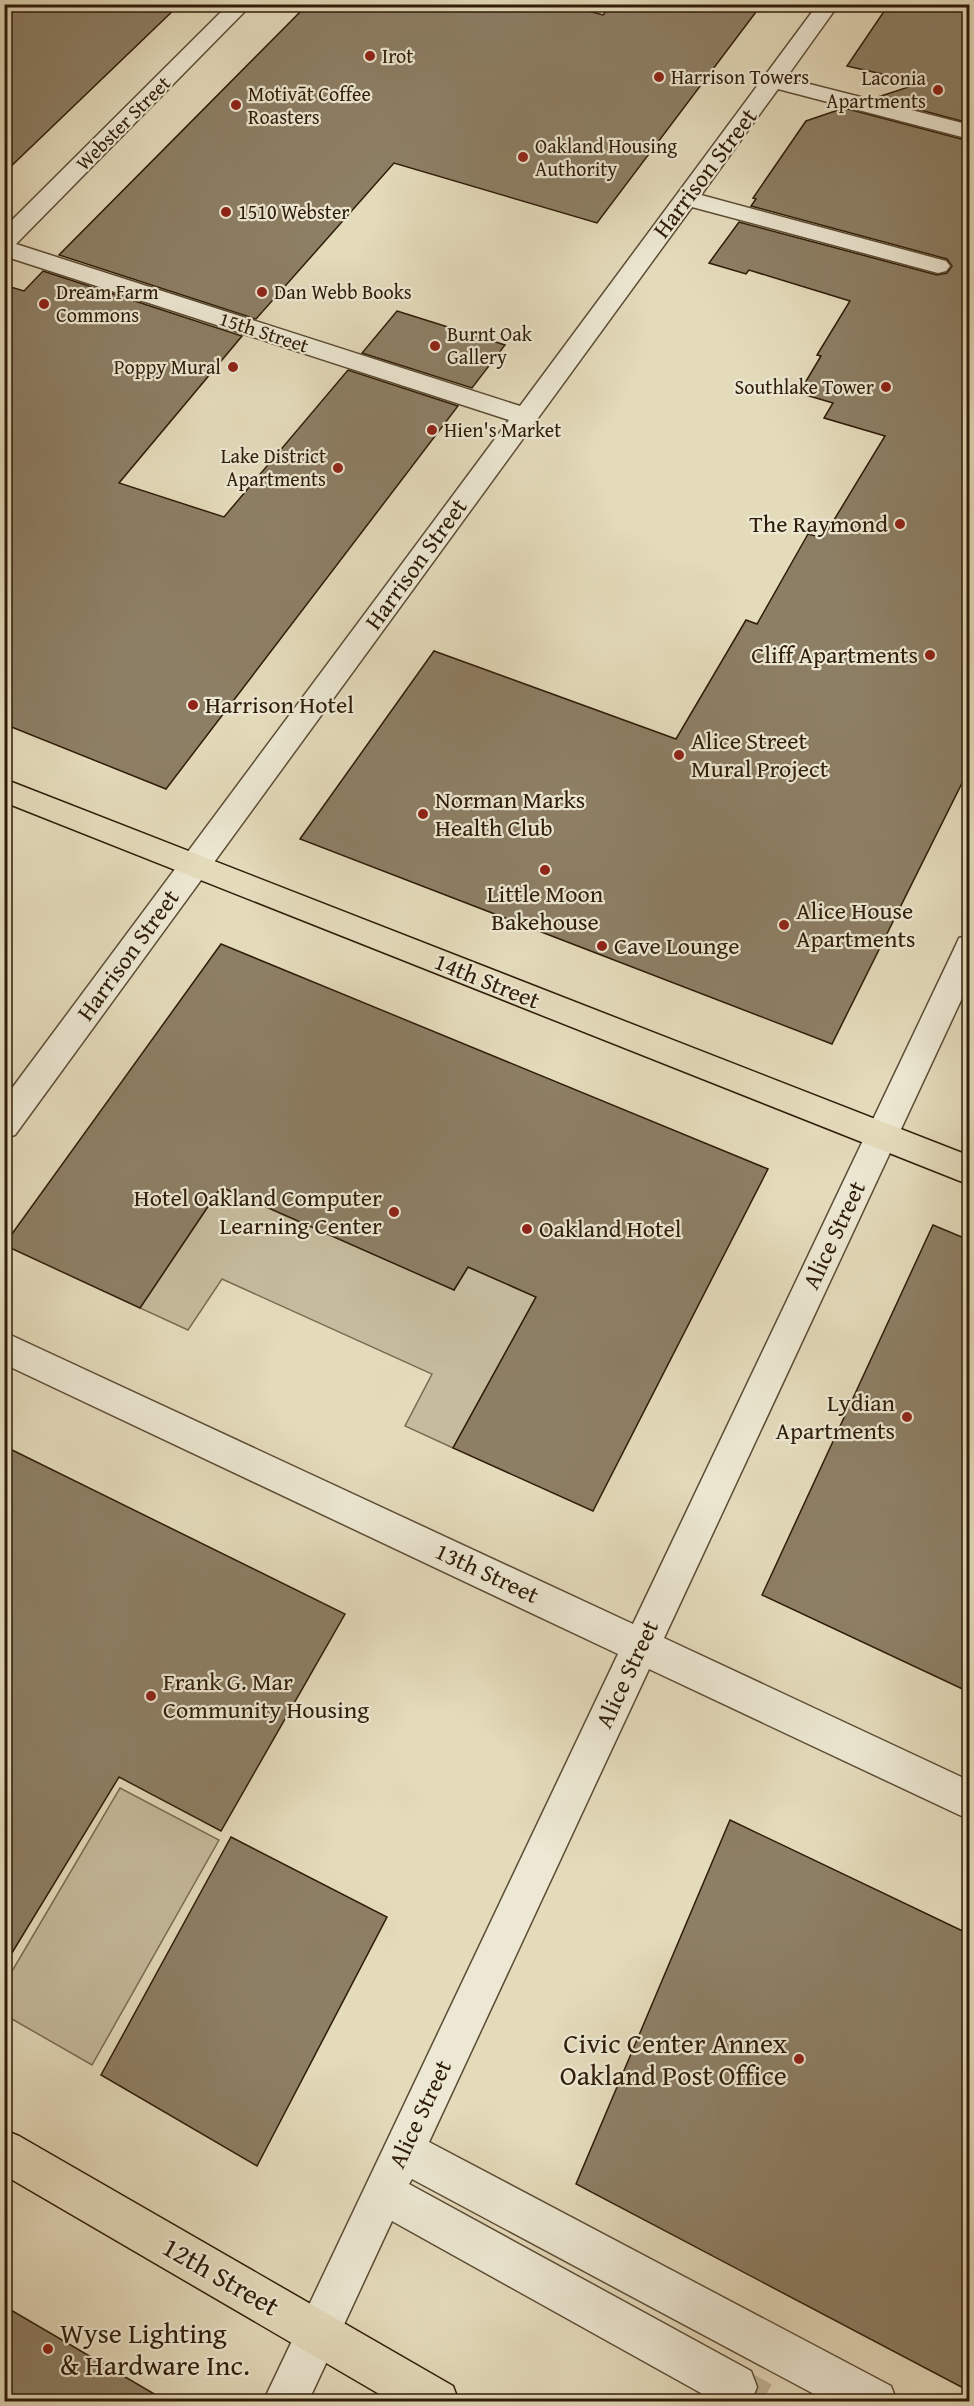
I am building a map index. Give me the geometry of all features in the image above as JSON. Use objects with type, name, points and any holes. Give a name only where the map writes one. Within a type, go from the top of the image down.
[{"type":"main road","name":"14th Street","points":[[4,790],[969,1171]]},
{"type":"main road","name":"12th Street","points":[[4,2151],[437,2402]]},
{"type":"street","name":"Webster Street","points":[[4,242],[242,4]]},
{"type":"street","name":"Harrison Street","points":[[4,1125],[829,4]]},
{"type":"street","points":[[772,81],[962,130]]},
{"type":"street","points":[[686,198],[938,266]]},
{"type":"street","name":"15th Street","points":[[4,248],[524,416]]},
{"type":"street","name":"Alice Street","points":[[285,2402],[969,947]]},
{"type":"street","name":"13th Street","points":[[4,1347],[969,1801]]},
{"type":"street","points":[[403,2151],[875,2402]]},
{"type":"street","points":[[383,2193],[735,2387]]},
{"type":"shaded area","points":[[236,1165],[454,1290],[468,1267],[536,1297],[453,1448],[405,1426],[432,1374],[222,1279],[188,1330],[140,1308]]},
{"type":"shaded area","points":[[120,1788],[219,1840],[92,2065],[5,2015],[5,1983]]},
{"type":"building","points":[[4,4],[180,4],[4,173]]},
{"type":"building","points":[[308,4],[563,4],[603,15],[612,4],[762,4],[597,223],[394,163],[256,319],[59,255]]},
{"type":"building","points":[[889,4],[969,8],[969,123],[875,98],[921,83],[847,66]]},
{"type":"building","points":[[844,108],[961,139],[969,137],[969,769],[832,1044],[300,839],[434,651],[676,739],[746,620],[757,624],[808,534],[823,538],[885,436],[824,418],[833,403],[799,393],[821,356],[817,355],[850,301],[749,270],[746,274],[709,263],[739,222],[937,275],[947,273],[952,266],[947,259],[751,206],[756,199],[753,198],[806,121]]},
{"type":"building","points":[[43,271],[242,336],[119,483],[224,517],[348,370],[458,406],[166,789],[4,724],[4,285],[24,291]]},
{"type":"building","points":[[397,311],[505,345],[472,388],[362,353]]},
{"type":"building","name":"Oakland Hotel","points":[[221,944],[768,1169],[593,1511],[453,1448],[536,1297],[468,1267],[454,1290],[221,1187],[140,1308],[4,1245]]},
{"type":"building","name":"Lydian Apartments","points":[[933,1225],[969,1240],[969,1692],[762,1595]]},
{"type":"building","name":"Frank G. Mar Community Housing","points":[[4,1446],[345,1614],[221,1831],[119,1777],[4,1966]]},
{"type":"building","name":"Civic Center Annex Oakland Post Office","points":[[730,1820],[969,1934],[969,2391],[576,2184]]},
{"type":"building","points":[[231,1837],[387,1917],[257,2166],[101,2075]]},
{"type":"building","name":"Wyse Lighting & Hardware Inc.","points":[[4,2306],[168,2402],[4,2402]]},
{"type":"tunnel","points":[[735,2387],[762,2402]]},
{"type":"place","name":"Irot","points":[[370,56]]},
{"type":"place","name":"Harrison Towers","points":[[659,77]]},
{"type":"place","name":"Laconia Apartments","points":[[938,90]]},
{"type":"place","name":"Motivāt Coffee Roasters","points":[[236,105]]},
{"type":"place","name":"Oakland Housing Authority","points":[[523,157]]},
{"type":"place","name":"1510 Webster","points":[[226,212]]},
{"type":"place","name":"Dan Webb Books","points":[[262,292]]},
{"type":"place","name":"Dream Farm Commons","points":[[44,304]]},
{"type":"place","name":"Burnt Oak Gallery","points":[[435,346]]},
{"type":"place","name":"Poppy Mural","points":[[233,367]]},
{"type":"place","name":"Southlake Tower","points":[[886,387]]},
{"type":"place","name":"Hien's Market","points":[[432,430]]},
{"type":"place","name":"Lake District Apartments","points":[[338,468]]},
{"type":"place","name":"The Raymond","points":[[900,524]]},
{"type":"place","name":"Cliff Apartments","points":[[930,655]]},
{"type":"place","name":"Harrison Hotel","points":[[193,705]]},
{"type":"place","name":"Alice Street Mural Project","points":[[679,755]]},
{"type":"place","name":"Norman Marks Health Club","points":[[423,814]]},
{"type":"place","name":"Little Moon Bakehouse","points":[[545,870]]},
{"type":"place","name":"Alice House Apartments","points":[[784,925]]},
{"type":"place","name":"Cave Lounge","points":[[602,946]]},
{"type":"place","name":"Hotel Oakland Computer Learning Center","points":[[394,1212]]},
{"type":"place","name":"Oakland Hotel","points":[[527,1229]]},
{"type":"place","name":"Lydian Apartments","points":[[907,1417]]},
{"type":"place","name":"Frank G. Mar Community Housing","points":[[151,1696]]},
{"type":"place","name":"Civic Center Annex Oakland Post Office","points":[[799,2059]]},
{"type":"place","name":"Wyse Lighting & Hardware Inc.","points":[[48,2349]]}]
